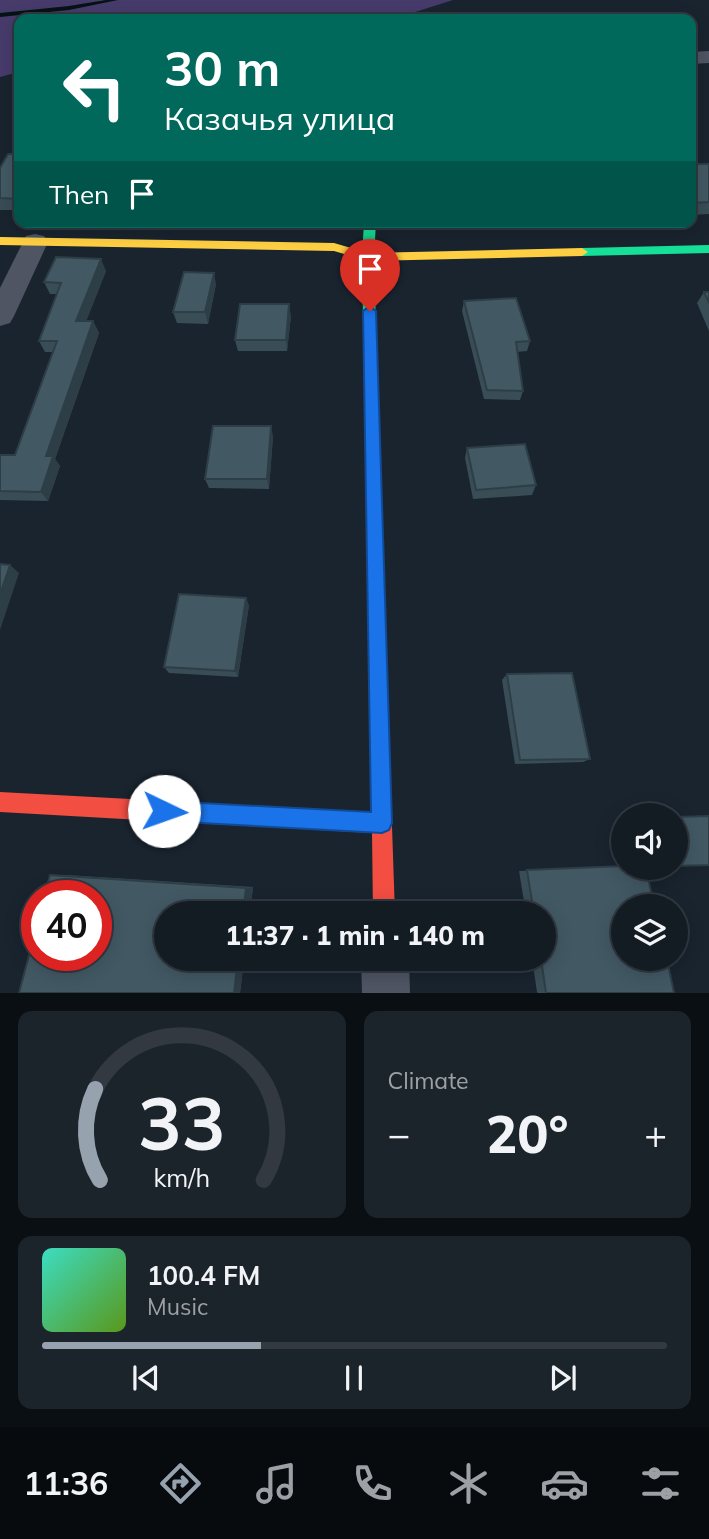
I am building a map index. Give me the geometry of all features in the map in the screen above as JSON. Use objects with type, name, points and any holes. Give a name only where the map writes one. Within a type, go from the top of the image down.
[{"type":"street","points":[[370,228],[368,257],[384,901]]},
{"type":"street","points":[[0,241],[334,247],[368,257],[709,249]]},
{"type":"street","points":[[0,316],[35,242]]},
{"type":"street","points":[[0,802],[382,823]]},
{"type":"street","points":[[385,971],[386,993]]},
{"type":"shaded area","points":[[0,0],[453,0],[409,14],[14,14],[14,73],[0,77]]},
{"type":"building","points":[[8,154],[14,154],[14,199],[0,198],[0,168]]},
{"type":"building","points":[[696,164],[709,164],[709,202],[696,203]]},
{"type":"building","points":[[56,257],[101,259],[76,321],[93,321],[46,456],[53,456],[41,492],[0,491],[0,455],[15,455],[57,341],[39,341],[61,283],[44,282]]},
{"type":"building","points":[[184,272],[214,273],[205,312],[173,312]]},
{"type":"building","points":[[516,298],[530,341],[516,342],[523,391],[487,390],[464,301]]},
{"type":"building","points":[[240,304],[289,304],[286,340],[235,340]]},
{"type":"building","points":[[213,426],[271,426],[267,479],[205,479]]},
{"type":"building","points":[[525,444],[536,485],[476,490],[467,448]]},
{"type":"building","points":[[0,564],[10,565],[0,594]]},
{"type":"building","points":[[179,594],[246,598],[235,671],[164,667]]},
{"type":"building","points":[[572,673],[590,759],[520,760],[507,674]]},
{"type":"building","points":[[709,816],[709,865],[688,866],[688,817]]},
{"type":"building","points":[[611,866],[611,880],[649,880],[651,894],[611,894],[611,971],[669,971],[674,993],[546,993],[543,971],[556,971],[556,901],[532,901],[527,870]]},
{"type":"building","points":[[50,875],[246,888],[244,901],[154,901],[154,971],[237,971],[234,993],[19,993],[25,971],[112,971],[112,880],[49,880]]},
{"type":"waterway","points":[[0,15],[115,0]]},
{"type":"traffic: fast","points":[[370,228],[368,257],[375,562]]},
{"type":"traffic: fast","points":[[582,252],[709,249]]},
{"type":"traffic: slow","points":[[0,241],[334,247],[368,257],[582,252]]},
{"type":"traffic: jam","points":[[375,562],[384,901]]},
{"type":"traffic: jam","points":[[0,802],[382,823]]},
{"type":"route","points":[[164,811],[382,823],[370,311]]}]
